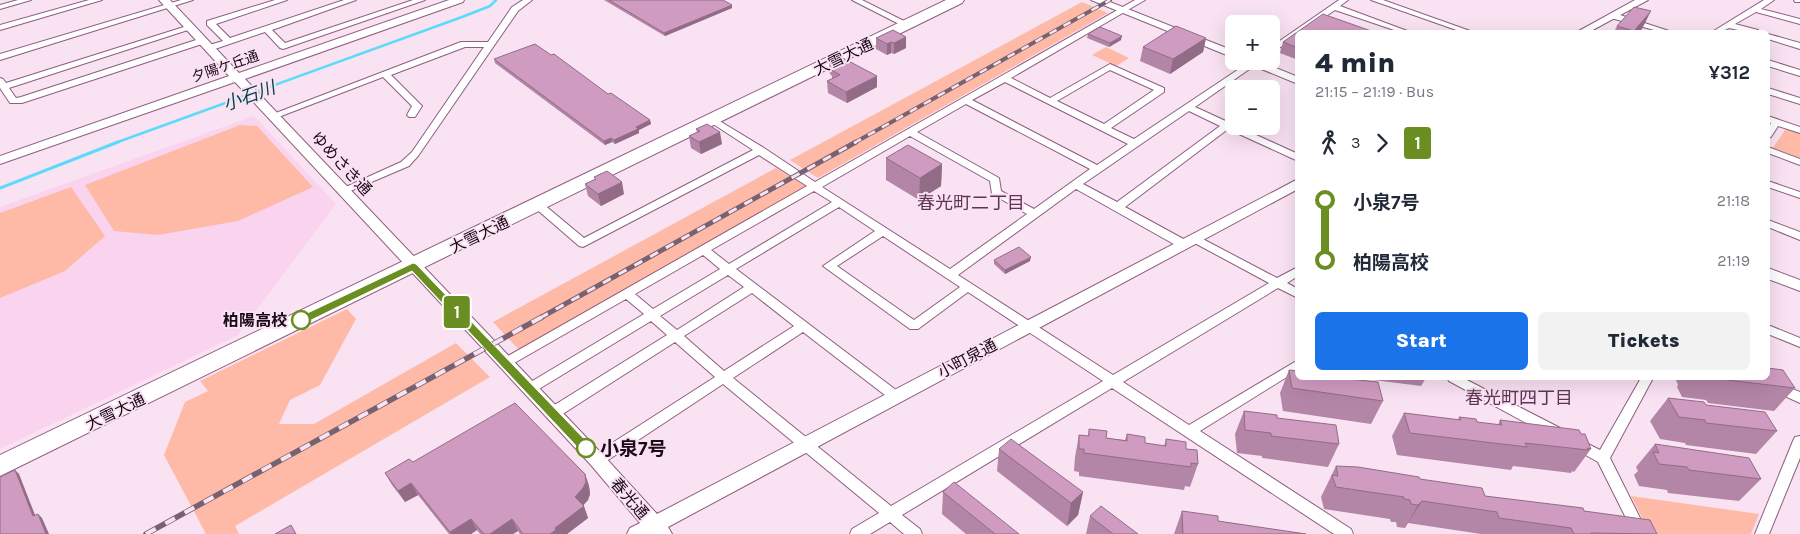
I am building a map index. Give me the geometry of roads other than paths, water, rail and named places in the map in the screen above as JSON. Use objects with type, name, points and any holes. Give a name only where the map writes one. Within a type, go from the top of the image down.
[{"type":"highway","name":"大雪大通","points":[[0,466],[957,0]]},
{"type":"street","points":[[0,8],[27,0]]},
{"type":"street","points":[[0,28],[98,0]]},
{"type":"street","points":[[0,57],[166,3],[189,0]]},
{"type":"street","points":[[228,41],[210,23],[283,0]]},
{"type":"street","points":[[320,0],[330,8]]},
{"type":"street","points":[[190,28],[1,82],[13,101],[22,100],[206,44],[228,41],[352,0]]},
{"type":"street","points":[[267,28],[283,46],[421,0]]},
{"type":"street","name":"夕陽ケ丘通","points":[[0,160],[240,82],[459,0]]},
{"type":"street","points":[[344,190],[405,164],[415,154],[515,9],[528,0]]},
{"type":"street","points":[[856,0],[906,24]]},
{"type":"street","points":[[1096,0],[1225,51]]},
{"type":"street","points":[[505,363],[1141,0]]},
{"type":"street","points":[[1375,0],[1463,30]]},
{"type":"street","points":[[1586,30],[1644,0]]},
{"type":"street","points":[[1720,30],[1770,0]]},
{"type":"street","points":[[1299,30],[1337,2],[1401,30]]},
{"type":"street","name":"ゆめさき通","points":[[166,3],[344,190],[413,266]]},
{"type":"street","points":[[1754,9],[1800,22]]},
{"type":"street","points":[[1614,16],[1661,30]]},
{"type":"street","points":[[1729,25],[1748,30]]},
{"type":"street","points":[[1280,44],[1295,33]]},
{"type":"street","points":[[1770,37],[1800,46]]},
{"type":"street","points":[[273,116],[464,44],[491,45]]},
{"type":"street","points":[[1770,64],[1800,73]]},
{"type":"street","points":[[1051,102],[1110,67],[1161,90],[1104,128]]},
{"type":"street","points":[[951,274],[1097,169],[1189,108],[1242,70]]},
{"type":"street","points":[[1272,70],[1295,80]]},
{"type":"street","points":[[385,74],[417,106],[412,115]]},
{"type":"street","points":[[1004,78],[1136,144]]},
{"type":"street","points":[[1770,92],[1800,101]]},
{"type":"street","points":[[965,100],[1097,169]]},
{"type":"street","points":[[1189,108],[1225,126]]},
{"type":"street","points":[[713,120],[1346,534]]},
{"type":"street","points":[[1772,120],[1800,130]]},
{"type":"street","points":[[1118,207],[1225,127]]},
{"type":"street","points":[[909,132],[995,180],[996,192],[1036,214]]},
{"type":"street","points":[[1246,135],[1295,157]]},
{"type":"street","points":[[538,205],[583,243],[761,150]]},
{"type":"street","points":[[1770,151],[1800,162]]},
{"type":"street","points":[[1076,185],[1295,292]]},
{"type":"street","points":[[1770,185],[1800,196]]},
{"type":"street","name":"小町泉通","points":[[651,531],[804,444],[1188,241],[1295,188]]},
{"type":"street","points":[[529,388],[840,202]]},
{"type":"street","points":[[1770,224],[1800,236]]},
{"type":"street","points":[[883,231],[829,266],[914,326],[969,286]]},
{"type":"street","points":[[703,250],[895,396]]},
{"type":"street","name":"春光通","points":[[413,266],[597,460],[651,531]]},
{"type":"street","points":[[857,534],[1295,273]]},
{"type":"street","points":[[1770,274],[1800,286]]},
{"type":"street","points":[[553,414],[752,288]]},
{"type":"street","points":[[628,294],[723,377],[892,513],[915,534]]},
{"type":"street","points":[[597,460],[803,326]]},
{"type":"street","points":[[1770,330],[1800,343]]},
{"type":"street","points":[[1190,431],[1295,366]]},
{"type":"street","points":[[1457,380],[1603,458],[1641,534]]},
{"type":"street","points":[[1603,458],[1646,380]]},
{"type":"street","points":[[1760,380],[1800,398]]},
{"type":"street","points":[[1762,534],[1800,441]]},
{"type":"waterway","name":"小石川","points":[[115,143],[462,17],[490,6],[496,0]]},
{"type":"waterway","name":"小石川","points":[[0,188],[118,142]]},
{"type":"railway","points":[[854,143],[1110,0]]},
{"type":"railway","points":[[540,318],[856,142]]},
{"type":"railway","points":[[146,534],[542,317]]},
{"type":"place","name":"柏陽高校","points":[[301,320]]},
{"type":"place","name":"小泉7号","points":[[586,448]]},
{"type":"district","name":"春光町二丁目","points":[[971,203]]},
{"type":"district","name":"春光町四丁目","points":[[1519,398]]}]
